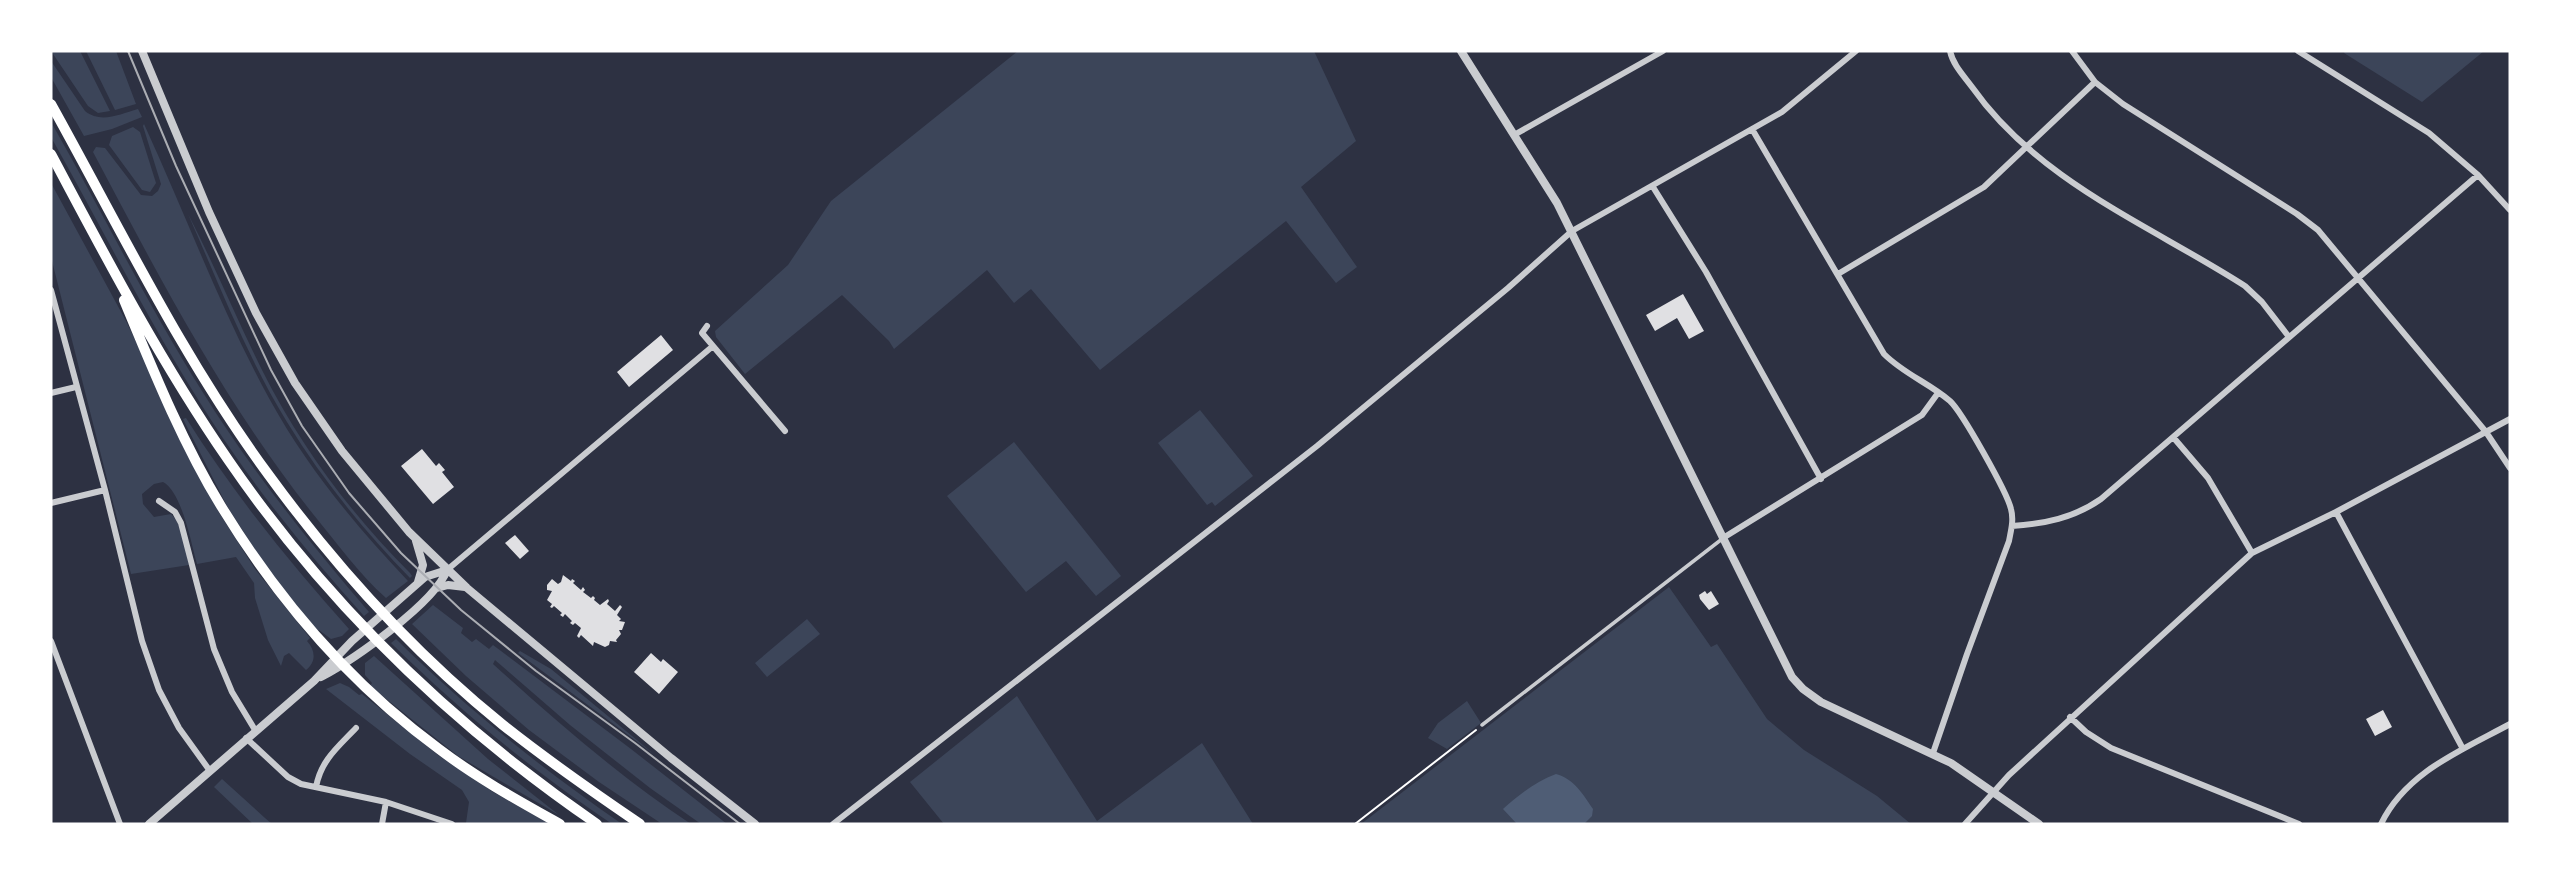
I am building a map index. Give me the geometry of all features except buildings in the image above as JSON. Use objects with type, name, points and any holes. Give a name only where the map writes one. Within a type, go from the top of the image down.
[{"type":"main road","points":[[51,104],[201,374],[267,473],[314,534],[391,621],[466,692],[502,724],[575,780],[640,824]]},
{"type":"main road","points":[[51,154],[179,383],[230,463],[278,527],[343,605],[420,683],[491,747],[597,824]]},
{"type":"main road","points":[[104,253],[145,351],[220,505],[276,590],[338,662],[384,706],[439,750],[494,786],[561,824]]},
{"type":"street","points":[[142,51],[218,232],[276,351],[342,451],[415,537],[447,570],[671,758],[755,824]]},
{"type":"street","points":[[1461,51],[1554,197],[1572,231],[1792,677],[1803,689],[1832,707],[1933,753],[2039,824]]},
{"type":"street","points":[[1514,135],[1663,51]]},
{"type":"street","points":[[833,824],[1317,446],[1508,288],[1572,231],[1653,187],[1790,105],[1856,51]]},
{"type":"street","points":[[1950,51],[1954,62],[1979,97],[2026,148],[2078,187],[2245,286],[2262,302],[2289,337]]},
{"type":"street","points":[[2072,51],[2095,82],[2123,104],[2310,223],[2359,277],[2486,432],[2510,468]]},
{"type":"street","points":[[2298,51],[2429,133],[2478,175],[2510,210]]},
{"type":"street","points":[[1838,274],[1984,187],[2095,82]]},
{"type":"street","points":[[1752,129],[1884,354],[1958,411],[2008,501],[2012,526],[2003,561],[1933,753]]},
{"type":"street","points":[[2012,526],[2041,524],[2089,508],[2478,175]]},
{"type":"street","points":[[1653,187],[1704,270],[1821,480]]},
{"type":"street","points":[[51,290],[142,641],[159,690],[179,728],[210,771]]},
{"type":"street","points":[[707,326],[702,333],[785,431]]},
{"type":"street","points":[[437,589],[447,570],[713,346]]},
{"type":"street","points":[[51,393],[76,387]]},
{"type":"street","points":[[1723,538],[1821,480],[1922,415],[1938,393]]},
{"type":"street","points":[[1965,824],[1993,791],[2070,717],[2252,553],[2336,512],[2510,419]]},
{"type":"street","points":[[2173,437],[2208,478],[2252,553]]},
{"type":"street","points":[[51,503],[105,490]]},
{"type":"street","points":[[159,501],[175,512],[181,523],[214,649],[232,692],[255,730]]},
{"type":"street","points":[[2336,512],[2463,749]]},
{"type":"street","points":[[415,537],[423,565],[417,585]]},
{"type":"street","points":[[338,662],[352,640],[417,585],[435,572],[447,570]]},
{"type":"street","points":[[149,824],[159,821],[255,730],[338,662],[363,652],[437,589],[448,585],[467,588]]},
{"type":"street","points":[[51,641],[120,824]]},
{"type":"street","points":[[2070,717],[2085,732],[2112,748],[2299,824]]},
{"type":"street","points":[[2381,824],[2390,807],[2408,786],[2426,771],[2510,724]]},
{"type":"street","points":[[316,787],[319,771],[325,761],[356,728]]},
{"type":"street","points":[[246,738],[288,777],[316,787],[386,802],[452,824]]},
{"type":"street","points":[[382,824],[386,802]]},
{"type":"lane","points":[[1482,725],[1723,538]]},
{"type":"path","points":[[1355,824],[1482,725]]},
{"type":"shaded area","points":[[51,51],[80,51],[110,111],[98,113],[88,106]]},
{"type":"shaded area","points":[[86,51],[116,51],[136,104],[115,110]]},
{"type":"shaded area","points":[[1018,51],[1314,51],[1356,141],[1301,187],[1357,267],[1336,283],[1286,221],[1100,370],[1031,289],[1014,303],[987,270],[894,349],[842,295],[745,374],[716,337],[715,331],[788,265],[831,201]]},
{"type":"shaded area","points":[[2484,51],[2422,102],[2344,53]]},
{"type":"shaded area","points":[[51,61],[85,111],[91,115],[111,117],[138,109],[142,117],[84,136],[51,77]]},
{"type":"shaded area","points":[[51,122],[162,325],[202,391],[281,505],[369,612],[364,616],[285,523],[213,423],[150,317],[51,137]]},
{"type":"shaded area","points":[[144,124],[220,298],[284,425],[333,495],[408,581],[386,598],[357,568],[313,514],[250,428],[194,338],[93,152],[96,147],[105,148],[141,195],[152,196],[161,184]]},
{"type":"shaded area","points":[[133,127],[140,132],[156,183],[150,192],[142,190],[109,145],[112,136]]},
{"type":"shaded area","points":[[51,183],[126,321],[218,511],[255,569],[310,638],[307,641],[312,648],[313,659],[306,670],[289,653],[284,656],[281,666],[268,640],[255,598],[254,583],[236,557],[197,564],[181,507],[170,488],[163,482],[154,484],[142,494],[143,504],[154,517],[171,514],[175,519],[183,538],[189,565],[131,574],[51,257]]},
{"type":"shaded area","points":[[188,214],[263,372],[294,427],[348,503],[410,573],[410,578],[344,503],[287,422],[246,346]]},
{"type":"shaded area","points":[[1200,410],[1253,476],[1215,506],[1212,502],[1207,505],[1158,443]]},
{"type":"shaded area","points":[[186,418],[263,527],[349,629],[342,636],[331,639],[319,630],[317,632],[264,564],[227,506],[183,419]]},
{"type":"shaded area","points":[[1014,442],[1121,576],[1096,596],[1066,561],[1026,592],[947,496]]},
{"type":"shaded area","points":[[1669,587],[1711,647],[1717,644],[1767,719],[1804,750],[1877,796],[1911,824],[1361,824]]},
{"type":"shaded area","points":[[433,605],[463,628],[461,633],[472,642],[476,639],[489,649],[493,645],[727,824],[701,824],[650,788],[570,725],[495,660],[493,664],[589,748],[691,824],[662,824],[529,730],[466,676],[412,624]]},
{"type":"shaded area","points":[[807,619],[820,634],[767,677],[755,663]]},
{"type":"shaded area","points":[[396,639],[505,737],[622,824],[612,824],[497,739],[391,643]]},
{"type":"shaded area","points":[[520,651],[551,669],[655,755],[518,653]]},
{"type":"shaded area","points":[[374,656],[488,759],[559,815],[458,756],[370,686],[372,683],[365,675],[365,663]]},
{"type":"shaded area","points":[[340,683],[359,695],[362,694],[438,755],[493,792],[550,824],[466,823],[469,802],[462,790],[410,754],[326,689]]},
{"type":"shaded area","points":[[1017,696],[1097,821],[1202,743],[1253,824],[944,824],[910,782]]},
{"type":"shaded area","points":[[1467,701],[1481,723],[1447,749],[1428,738],[1438,723]]},
{"type":"shaded area","points":[[1556,774],[1573,783],[1593,809],[1592,816],[1584,824],[1517,824],[1503,809],[1535,784]]},
{"type":"shaded area","points":[[222,779],[272,824],[253,824],[214,787]]},
{"type":"tram line","points":[[128,51],[176,166],[271,370],[302,426],[349,493],[401,553],[461,610],[536,671],[740,824]]}]
